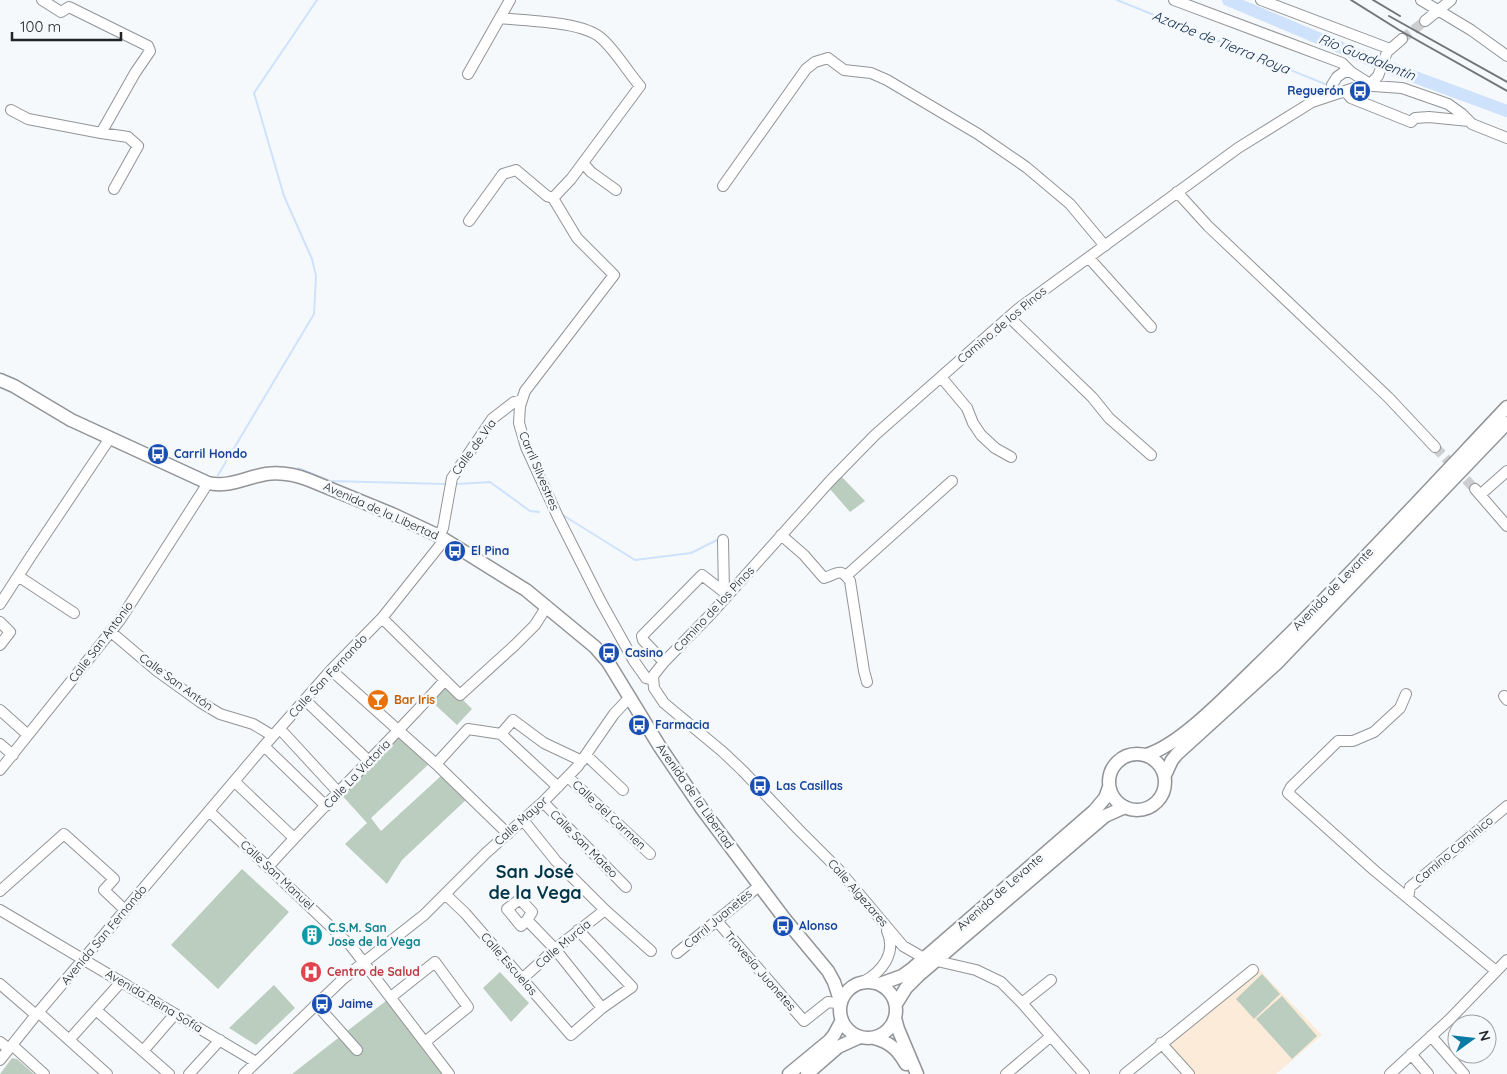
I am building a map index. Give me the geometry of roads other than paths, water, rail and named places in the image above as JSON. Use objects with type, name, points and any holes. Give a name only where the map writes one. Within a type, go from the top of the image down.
[{"type":"main road","name":"Avenida de la Libertad","points":[[0,380],[21,390],[60,415],[208,483],[223,484],[273,473],[298,476],[392,514],[442,538],[519,585],[547,606],[600,652],[681,778],[759,886],[828,971],[837,979],[859,984]]},
{"type":"main road","name":"Avenida de Levante","points":[[1146,755],[1176,741],[1245,678],[1328,595],[1507,407]]},
{"type":"main road","name":"Avenida de Levante","points":[[1165,775],[1177,754],[1276,664],[1507,424]]},
{"type":"main road","points":[[1132,754],[1146,755],[1160,765],[1165,775],[1164,791],[1155,804],[1140,810],[1124,807],[1116,801],[1109,787],[1110,772],[1118,760],[1132,754]]},
{"type":"main road","name":"Avenida de Levante","points":[[896,1004],[929,960],[1094,811],[1105,798],[1109,787]]},
{"type":"main road","name":"Avenida de Levante","points":[[880,984],[902,976],[929,960],[1105,816],[1124,807]]},
{"type":"main road","name":"Avenida de la Libertad","points":[[828,971],[834,982],[841,1011]]},
{"type":"main road","points":[[789,1074],[834,1035],[846,993],[859,984],[874,982],[880,984],[892,994],[896,1004],[898,1029],[915,1074]]},
{"type":"main road","points":[[841,1011],[849,1030],[860,1037],[874,1038],[895,1048],[915,1074]]},
{"type":"main road","points":[[874,1038],[888,1031],[896,1018]]},
{"type":"main road","points":[[807,1074],[838,1047],[860,1037]]},
{"type":"street","points":[[42,0],[61,12],[69,7],[148,46],[150,51],[135,73],[101,133]]},
{"type":"street","points":[[468,74],[510,0]]},
{"type":"street","points":[[1174,0],[1342,63],[1351,72],[1374,87],[1402,88],[1448,104],[1472,124],[1507,138]]},
{"type":"street","points":[[1261,0],[1388,52],[1402,39]]},
{"type":"street","points":[[1421,0],[1471,30],[1507,56]]},
{"type":"street","points":[[1425,21],[1451,0]]},
{"type":"street","points":[[468,220],[503,174],[516,170],[547,196],[553,198],[572,178],[640,86],[601,38],[587,29],[568,25],[500,18]]},
{"type":"street","name":"Camino de los Pinos","points":[[653,680],[655,672],[664,662],[830,481],[875,435],[1009,317],[1238,148],[1305,106],[1331,95],[1370,84],[1378,76],[1388,52]]},
{"type":"street","points":[[723,186],[806,69],[815,62],[828,58],[844,70],[871,73],[887,80],[978,134],[1026,167],[1070,204],[1105,246]]},
{"type":"street","points":[[1331,95],[1332,85],[1337,77],[1344,72],[1351,72]]},
{"type":"street","points":[[1345,91],[1352,98],[1411,122],[1414,118],[1428,117],[1469,121]]},
{"type":"street","points":[[11,110],[28,119],[128,137],[138,146],[114,189]]},
{"type":"street","points":[[583,163],[591,172],[616,190]]},
{"type":"street","points":[[1177,192],[1208,226],[1388,397],[1435,447]]},
{"type":"street","name":"Carril Silvestres","points":[[553,198],[577,238],[614,274],[524,391],[520,406],[519,423],[526,447],[558,518],[625,646],[646,678],[653,680]]},
{"type":"street","points":[[1089,258],[1151,327]]},
{"type":"street","points":[[1009,317],[1092,397],[1109,418],[1151,456]]},
{"type":"street","points":[[941,377],[967,408],[973,423],[981,435],[995,448],[1011,457]]},
{"type":"street","name":"Calle de Via","points":[[442,538],[452,478],[492,419],[514,402],[522,400]]},
{"type":"street","points":[[0,604],[110,438]]},
{"type":"street","points":[[1507,471],[1478,492],[1507,526]]},
{"type":"street","points":[[846,576],[952,481]]},
{"type":"street","name":"Calle San Antonio","points":[[0,770],[120,620],[208,483]]},
{"type":"street","points":[[781,535],[804,555],[824,578],[833,573],[840,572],[850,581],[867,682]]},
{"type":"street","name":"Calle San Fernando","points":[[210,812],[264,746],[331,670],[382,618],[442,538]]},
{"type":"street","points":[[723,540],[726,594]]},
{"type":"street","points":[[664,662],[643,640],[642,636],[702,575],[726,594]]},
{"type":"street","points":[[18,576],[74,613]]},
{"type":"street","points":[[382,618],[460,695],[516,645],[535,625],[547,606]]},
{"type":"street","points":[[0,622],[10,632],[0,645]]},
{"type":"street","name":"Calle San Antón","points":[[111,632],[157,671],[200,702],[220,714],[276,733],[339,793]]},
{"type":"street","points":[[331,670],[436,764],[508,834]]},
{"type":"street","name":"Calle La Victoria","points":[[268,867],[445,680]]},
{"type":"street","name":"Calle Algezares","points":[[653,680],[656,692],[664,703],[738,766],[833,863],[904,946],[929,960],[962,966],[989,975],[1001,982],[1022,1003],[1084,1074]]},
{"type":"street","points":[[1406,694],[1400,708],[1379,729],[1353,741],[1338,741],[1291,787],[1288,793],[1375,871],[1496,971]]},
{"type":"street","name":"Calle Mayor","points":[[244,1074],[316,1004],[446,895],[486,853],[543,802],[584,758],[617,710],[630,697]]},
{"type":"street","points":[[305,700],[369,761]]},
{"type":"street","points":[[0,710],[28,736]]},
{"type":"street","points":[[501,734],[513,720],[544,743],[584,758],[623,790]]},
{"type":"street","points":[[436,764],[468,729],[501,734],[558,787]]},
{"type":"street","points":[[0,744],[13,755]]},
{"type":"street","points":[[264,746],[326,806]]},
{"type":"street","name":"Calle del Carmen","points":[[568,777],[650,854]]},
{"type":"street","points":[[235,782],[294,838]]},
{"type":"street","name":"Calle San Mateo","points":[[543,802],[626,886]]},
{"type":"street","name":"Camino Caminico","points":[[1408,898],[1410,886],[1507,806]]},
{"type":"street","name":"Calle San Manuel","points":[[210,812],[344,938],[392,997],[448,1074]]},
{"type":"street","name":"Avenida San Fernando","points":[[0,1060],[125,910],[210,812]]},
{"type":"street","points":[[523,820],[556,861],[605,910],[651,951]]},
{"type":"street","points":[[0,891],[64,834],[114,879],[104,890],[125,910]]},
{"type":"street","name":"Carril Juanetes","points":[[677,953],[759,886]]},
{"type":"street","name":"Calle Escuelas","points":[[446,895],[466,913],[571,1035],[602,1008]]},
{"type":"street","name":"Avenida Reina Sofía","points":[[0,910],[256,1062]]},
{"type":"street","name":"Calle Murcia","points":[[522,979],[555,949],[605,910]]},
{"type":"street","points":[[527,920],[555,949],[602,1008],[632,987],[578,930]]},
{"type":"street","name":"Travesía Juanetes","points":[[716,920],[804,1021],[828,1002],[836,1003],[841,1011]]},
{"type":"street","points":[[859,984],[879,970],[889,955],[890,938],[883,923]]},
{"type":"street","points":[[1391,1074],[1507,960]]},
{"type":"street","points":[[392,997],[435,962],[468,1007],[425,1042]]},
{"type":"street","points":[[1125,1074],[1253,970]]},
{"type":"street","points":[[1022,1003],[1051,980]]},
{"type":"street","points":[[70,1040],[121,982]]},
{"type":"street","points":[[0,984],[70,1040],[107,1074]]},
{"type":"street","points":[[316,1004],[357,1050]]},
{"type":"street","points":[[96,1010],[169,1074]]},
{"type":"street","points":[[143,1051],[176,1014]]},
{"type":"street","points":[[1431,1036],[1464,1074]]},
{"type":"street","points":[[1006,1074],[1050,1037]]},
{"type":"street","points":[[189,1074],[220,1040]]},
{"type":"street","points":[[0,1042],[10,1047],[44,1074]]},
{"type":"street","points":[[1161,1043],[1189,1074]]},
{"type":"street","points":[[1411,1054],[1428,1074]]},
{"type":"waterway","points":[[218,475],[314,314],[316,276],[312,259],[284,196],[254,93],[317,0]]},
{"type":"waterway","name":"Azarbe de Tierra Roya","points":[[1117,0],[1325,84]]},
{"type":"waterway","name":"Río Guadalentín","points":[[1228,0],[1382,65],[1507,111]]},
{"type":"waterway","points":[[298,468],[330,481],[445,484]]},
{"type":"waterway","points":[[457,484],[490,482],[530,511],[539,512]]},
{"type":"waterway","points":[[561,514],[635,560],[691,553],[719,539]]},
{"type":"tunnel","points":[[1402,39],[1425,21]]},
{"type":"tunnel","points":[[1435,447],[1475,489]]},
{"type":"railway","points":[[1351,0],[1399,30],[1507,91]]},
{"type":"railway","points":[[1373,0],[1400,16]]},
{"type":"railway","points":[[1389,16],[1507,82]]},
{"type":"place","name":"Reguerón","points":[[1360,91]]},
{"type":"place","name":"Carril Hondo","points":[[158,454]]},
{"type":"place","name":"El Pina","points":[[455,551]]},
{"type":"place","name":"Casino","points":[[609,653]]},
{"type":"place","name":"Bar Iris","points":[[378,700]]},
{"type":"place","name":"Farmacia","points":[[639,725]]},
{"type":"place","name":"Las Casillas","points":[[760,786]]},
{"type":"place","name":"Alonso","points":[[783,926]]},
{"type":"place","name":"C.S.M. San Jose de la Vega","points":[[312,935]]},
{"type":"place","name":"Centro de Salud","points":[[311,972]]},
{"type":"place","name":"Jaime","points":[[322,1004]]},
{"type":"district","name":"San José de la Vega","points":[[535,882]]}]
